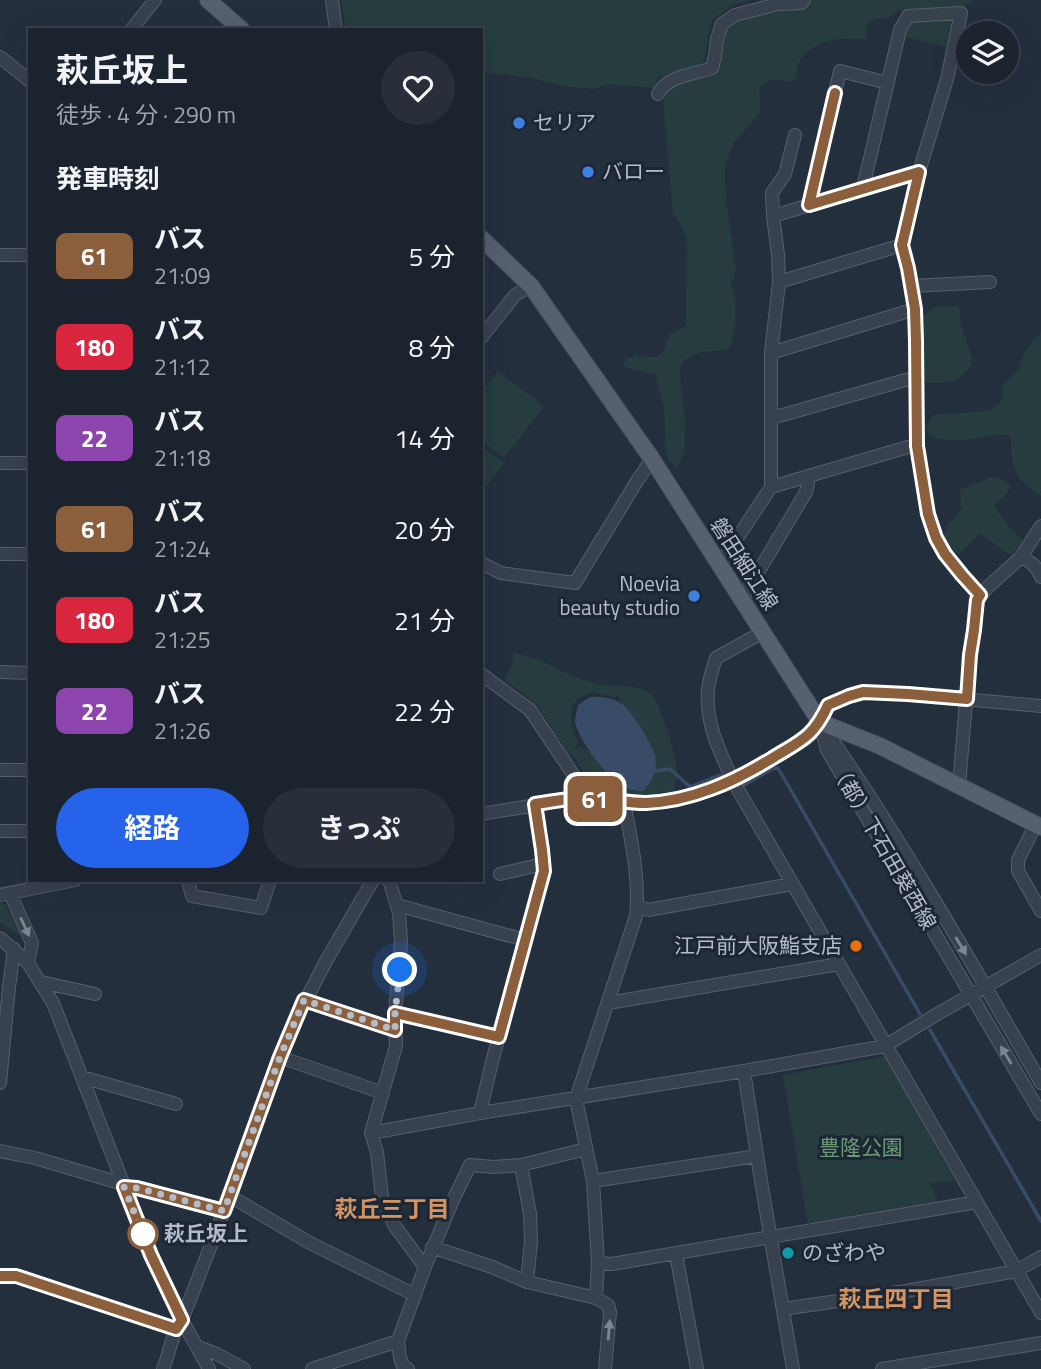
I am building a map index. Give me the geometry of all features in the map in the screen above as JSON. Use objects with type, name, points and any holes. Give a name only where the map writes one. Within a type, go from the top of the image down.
[{"type":"main road","points":[[208,0],[240,28]]},
{"type":"main road","name":"磐田細江線","points":[[483,240],[531,286],[652,459],[820,722]]},
{"type":"main road","points":[[820,722],[880,746],[1039,826]]},
{"type":"street","points":[[133,28],[155,0]]},
{"type":"street","points":[[332,0],[336,28]]},
{"type":"street","points":[[658,94],[658,90],[665,83],[712,68],[722,24],[735,15],[778,4],[801,3],[804,0]]},
{"type":"street","points":[[863,188],[900,30],[908,16],[961,13],[947,79],[919,172],[902,245],[915,309],[917,446],[928,514],[945,554],[980,595]]},
{"type":"street","points":[[2,60],[28,80]]},
{"type":"street","points":[[809,205],[840,71],[888,83]]},
{"type":"street","points":[[719,566],[771,487],[771,353],[779,282],[772,193],[785,174],[795,135]]},
{"type":"street","points":[[773,216],[919,172]]},
{"type":"street","points":[[779,282],[902,245]]},
{"type":"street","points":[[0,255],[28,255]]},
{"type":"street","points":[[911,286],[990,282]]},
{"type":"street","points":[[483,335],[515,295],[531,286]]},
{"type":"street","points":[[771,353],[915,309]]},
{"type":"street","points":[[772,418],[916,377]]},
{"type":"street","points":[[771,487],[917,446]]},
{"type":"street","points":[[483,564],[501,573],[575,583],[652,459]]},
{"type":"street","points":[[0,463],[28,463]]},
{"type":"street","points":[[742,599],[806,492],[806,477]]},
{"type":"street","points":[[959,785],[977,600],[1021,557],[1040,528]]},
{"type":"street","points":[[0,554],[28,554]]},
{"type":"street","points":[[1021,557],[1032,562],[1041,577]]},
{"type":"street","points":[[763,632],[716,657],[708,690],[709,721],[716,744],[733,781],[1041,1313]]},
{"type":"street","points":[[0,671],[28,673]]},
{"type":"street","points":[[483,675],[530,710],[589,798]]},
{"type":"street","points":[[483,814],[589,798],[647,803],[689,797],[733,781],[808,737],[820,722],[828,705],[857,693],[908,694],[1041,706]]},
{"type":"street","name":"（都）下石田葵西線","points":[[820,722],[891,829],[1041,1083]]},
{"type":"street","name":"（都）下石田葵西線","points":[[820,722],[827,750],[1041,1114]]},
{"type":"street","points":[[0,770],[28,770]]},
{"type":"street","points":[[596,1298],[598,1263],[593,1181],[576,1099],[636,916],[638,897],[635,865],[624,802]]},
{"type":"street","points":[[480,1113],[544,871],[535,804]]},
{"type":"street","points":[[1039,826],[1018,860],[1018,872],[1041,911]]},
{"type":"street","points":[[0,831],[28,831]]},
{"type":"street","points":[[500,874],[543,864]]},
{"type":"street","points":[[29,963],[32,943],[5,894],[62,882]]},
{"type":"street","points":[[188,882],[192,896],[261,908],[269,882]]},
{"type":"street","points":[[163,1369],[304,1000],[372,882]]},
{"type":"street","points":[[390,882],[397,905],[401,942],[395,1013],[396,1046],[372,1133],[382,1198],[394,1225],[425,1267]]},
{"type":"street","points":[[637,906],[648,910],[792,884]]},
{"type":"street","points":[[397,905],[525,940]]},
{"type":"street","points":[[0,939],[29,963],[53,1003],[179,1324],[209,1369]]},
{"type":"street","points":[[0,1083],[3,1005],[14,949]]},
{"type":"street","points":[[372,1133],[885,1046],[1041,955]]},
{"type":"street","points":[[608,1003],[839,964]]},
{"type":"street","points":[[41,982],[95,994]]},
{"type":"street","points":[[304,1000],[395,1030]]},
{"type":"street","points":[[395,1013],[499,1037]]},
{"type":"street","points":[[280,1057],[383,1093]]},
{"type":"street","points":[[744,1071],[793,1369]]},
{"type":"street","points":[[82,1077],[176,1104]]},
{"type":"street","points":[[408,1369],[403,1366],[400,1358],[398,1341],[432,1247],[470,1165],[521,1165],[586,1149]]},
{"type":"street","points":[[0,1151],[35,1158],[224,1211]]},
{"type":"street","points":[[593,1181],[757,1156]]},
{"type":"street","points":[[521,1165],[530,1214],[531,1241],[527,1282]]},
{"type":"street","points":[[230,1196],[310,1242],[415,1295]]},
{"type":"street","points":[[598,1263],[612,1264],[676,1254],[978,1202]]},
{"type":"street","points":[[432,1247],[527,1282],[596,1298],[608,1305],[610,1311],[605,1369]]},
{"type":"street","points":[[676,1254],[696,1369]]},
{"type":"street","points":[[783,1309],[1016,1271],[1041,1257]]},
{"type":"street","points":[[0,1276],[16,1276],[179,1324]]},
{"type":"street","points":[[312,1369],[398,1341]]},
{"type":"street","points":[[882,1369],[1041,1343]]},
{"type":"street","points":[[196,1346],[244,1369]]},
{"type":"green space","points":[[341,0],[752,0],[733,5],[711,21],[704,63],[659,77],[652,88],[609,84],[593,89],[483,72],[483,28],[346,28]]},
{"type":"green space","points":[[812,0],[972,0],[964,7],[899,10],[888,18],[876,18],[866,25],[867,38],[837,39],[812,48],[799,63],[797,78],[791,82],[771,81],[759,86],[759,114],[734,142],[725,165],[726,200],[736,271],[731,285],[736,308],[733,336],[728,350],[702,352],[690,356],[681,364],[684,453],[677,468],[668,460],[664,407],[655,374],[624,366],[625,359],[636,356],[657,357],[663,352],[670,334],[686,326],[687,247],[685,232],[673,213],[663,102],[668,87],[713,72],[725,26],[754,11],[802,8]]},
{"type":"green space","points":[[953,18],[946,47],[906,37],[913,21]]},
{"type":"green space","points":[[936,306],[959,306],[961,325],[972,364],[957,379],[925,383],[922,374],[924,316]]},
{"type":"green space","points":[[1041,332],[1041,496],[1024,483],[1015,471],[1010,436],[949,440],[929,436],[926,428],[932,415],[990,411],[1002,401],[1001,386],[1019,368],[1030,343]]},
{"type":"green space","points":[[498,371],[544,406],[504,458],[483,442],[483,390]]},
{"type":"green space","points":[[483,447],[504,463],[483,490]]},
{"type":"green space","points":[[991,477],[1002,479],[1011,486],[994,506],[1009,527],[1023,540],[1012,555],[980,533],[960,554],[949,551],[942,537],[961,509],[960,490]]},
{"type":"green space","points":[[514,653],[525,655],[593,683],[622,685],[650,693],[660,709],[674,754],[677,772],[674,791],[654,796],[631,796],[592,786],[537,705],[505,680]],"holes":[[[592,692],[618,696],[638,734],[593,753],[579,746],[573,752],[578,743],[572,725],[571,707],[579,698]]]},
{"type":"green space","points":[[0,903],[6,906],[23,937],[0,923]]},
{"type":"green space","name":"豊隆公園","points":[[885,1056],[955,1181],[930,1183],[938,1202],[808,1224],[783,1075]]},
{"type":"water","points":[[590,697],[603,697],[622,704],[645,735],[655,755],[656,766],[653,777],[643,791],[624,787],[615,780],[583,741],[575,718],[578,705]]},
{"type":"waterway","points":[[744,785],[778,768],[920,1014]]},
{"type":"waterway","points":[[655,771],[670,769],[690,787],[720,775]]},
{"type":"waterway","points":[[930,1030],[1041,1221]]},
{"type":"bus line","name":"61","points":[[0,1276],[16,1276],[176,1329],[182,1320],[151,1255],[124,1187],[224,1211],[280,1057],[304,1000],[395,1030],[395,1013],[499,1037],[544,871],[535,804],[589,798],[647,803],[689,797],[733,781],[808,737],[820,722],[828,705],[857,693],[967,699],[970,655],[977,600],[980,595],[945,554],[936,538],[928,514],[917,446],[915,309],[902,245],[919,172],[809,205],[835,93]]},
{"type":"place","name":"セリア","points":[[519,123]]},
{"type":"place","name":"バロー","points":[[588,172]]},
{"type":"place","name":"Noevia beauty studio","points":[[694,596]]},
{"type":"place","name":"江戸前大阪鮨支店","points":[[856,946]]},
{"type":"place","name":"萩丘坂上","points":[[143,1234]]},
{"type":"place","name":"のざわや","points":[[788,1253]]},
{"type":"district","name":"萩丘三丁目","points":[[392,1209]]},
{"type":"district","name":"萩丘四丁目","points":[[896,1299]]},
{"type":"route","points":[[143,1234],[124,1187],[224,1211],[280,1057],[304,1000],[395,1030],[400,970]]}]
